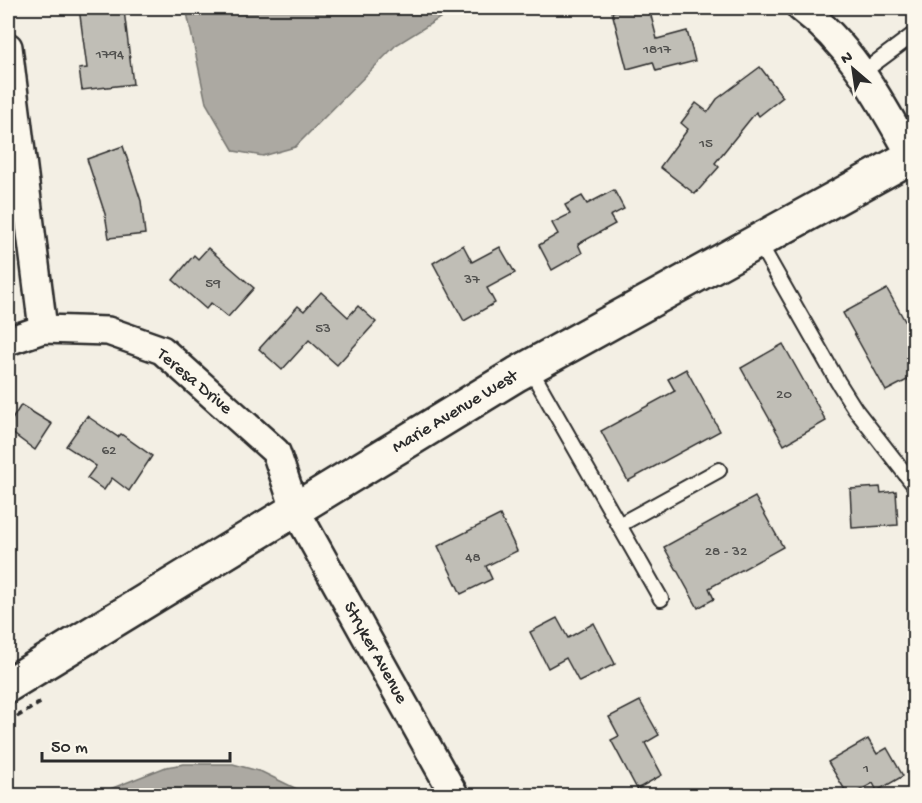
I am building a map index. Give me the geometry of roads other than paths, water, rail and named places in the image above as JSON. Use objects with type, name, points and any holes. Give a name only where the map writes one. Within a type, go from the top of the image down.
[{"type":"street","points":[[801,8],[821,23],[863,72],[913,156]]},
{"type":"street","points":[[8,47],[43,328]]},
{"type":"street","name":"Marie Avenue West","points":[[8,685],[529,367],[913,156]]},
{"type":"street","name":"Teresa Drive","points":[[8,341],[43,328],[108,331],[162,350],[276,452],[295,509]]},
{"type":"street","name":"Stryker Avenue","points":[[295,509],[455,795]]},
{"type":"lane","points":[[863,72],[915,34]]},
{"type":"lane","points":[[758,241],[855,409],[915,485]]},
{"type":"lane","points":[[529,367],[661,599]]},
{"type":"lane","points":[[619,525],[719,470]]}]
